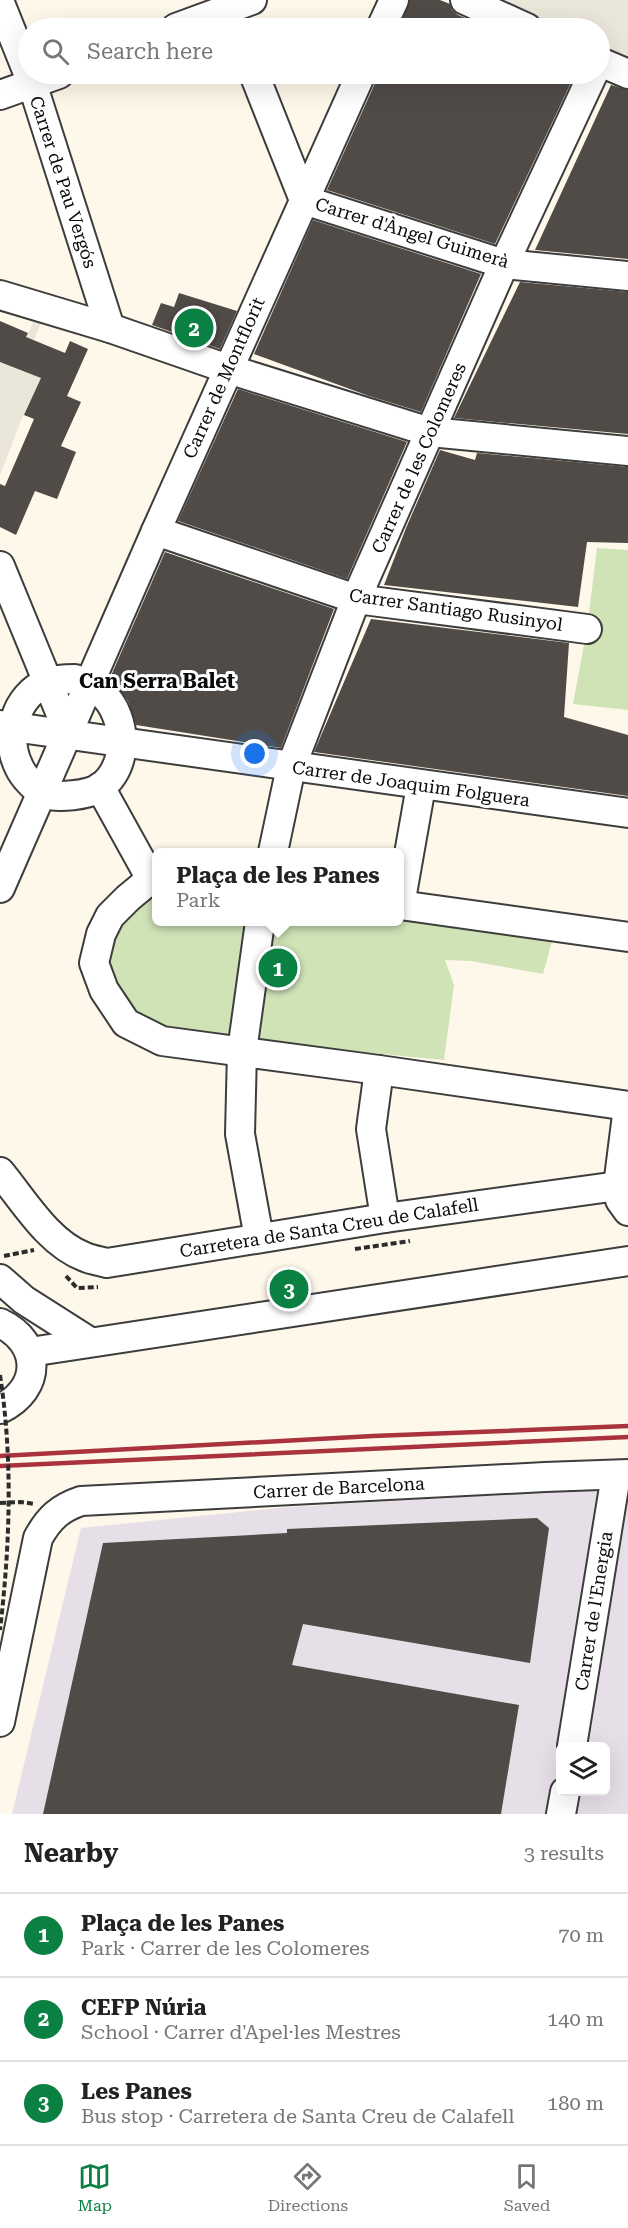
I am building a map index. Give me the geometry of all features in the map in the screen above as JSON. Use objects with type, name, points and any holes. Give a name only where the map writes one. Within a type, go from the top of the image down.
[{"type":"street","points":[[386,18],[394,0]]},
{"type":"street","points":[[465,0],[505,18]]},
{"type":"street","name":"Carrer de Pau Vergós","points":[[0,3],[18,48]]},
{"type":"street","points":[[207,18],[235,9]]},
{"type":"street","points":[[610,66],[628,74]]},
{"type":"street","points":[[0,95],[29,84]]},
{"type":"street","name":"Carrer de Pau Vergós","points":[[32,84],[110,328]]},
{"type":"street","points":[[258,84],[304,200]]},
{"type":"street","name":"Carrer de Montflorit","points":[[43,793],[156,531],[356,84]]},
{"type":"street","name":"Carrer de les Colomeres","points":[[274,848],[291,767],[357,599],[504,264],[588,84]]},
{"type":"street","name":"Carrer d'Àngel Guimerà","points":[[304,200],[504,264],[628,276]]},
{"type":"street","points":[[0,295],[110,328],[228,369],[430,432],[628,451]]},
{"type":"street","name":"Carrer Santiago Rusinyol","points":[[156,531],[357,599],[587,629]]},
{"type":"street","points":[[0,566],[69,734]]},
{"type":"street","points":[[75,679],[91,683],[115,709],[122,729],[121,757],[113,773],[100,787],[76,795],[58,796],[43,793],[23,775],[15,759],[6,725],[24,701],[48,682],[75,679]]},
{"type":"street","name":"Carrer de Joaquim Folguera","points":[[6,725],[421,786],[628,813]]},
{"type":"street","points":[[404,883],[421,786]]},
{"type":"street","points":[[100,787],[152,875]]},
{"type":"street","points":[[0,888],[43,793]]},
{"type":"street","points":[[152,880],[110,916],[101,934],[94,963],[104,990],[126,1023],[162,1041],[628,1107],[623,1199]]},
{"type":"street","points":[[404,907],[628,937]]},
{"type":"street","points":[[259,926],[242,1051],[240,1134],[259,1238]]},
{"type":"street","points":[[379,1070],[371,1129],[386,1218]]},
{"type":"street","name":"Carretera de Santa Creu de Calafell","points":[[0,1172],[49,1232],[64,1246],[84,1257],[107,1263],[386,1218],[623,1199]]},
{"type":"street","points":[[30,1352],[628,1261]]},
{"type":"street","points":[[0,1279],[24,1300],[90,1342]]},
{"type":"street","points":[[0,1289],[6,1326],[24,1341],[30,1352],[32,1366],[22,1394],[12,1403],[0,1409]]},
{"type":"street","name":"Carrer de Barcelona","points":[[54,1515],[65,1506],[81,1501],[622,1475]]},
{"type":"street","name":"Carrer de l'Energia","points":[[573,1742],[622,1475]]},
{"type":"street","points":[[0,1722],[38,1538],[54,1515]]},
{"type":"street","points":[[561,1814],[564,1796]]},
{"type":"path","points":[[0,1375],[6,1432],[9,1513],[0,1630]]},
{"type":"path","points":[[0,1503],[35,1503],[54,1515]]},
{"type":"shaded area","points":[[502,0],[628,0],[628,59],[610,50],[610,18],[541,18]]},
{"type":"shaded area","points":[[39,307],[47,310],[23,364],[47,375],[21,420],[0,476],[0,362],[15,367]]},
{"type":"shaded area","points":[[628,1487],[628,1814],[12,1814],[81,1528],[289,1507]]},
{"type":"green space","points":[[597,548],[628,550],[628,710],[573,704],[587,629]]},
{"type":"green space","points":[[152,894],[152,926],[404,926],[404,912],[556,927],[543,974],[471,961],[445,960],[454,985],[444,1060],[225,1039],[164,1030],[122,1004],[107,957],[123,912]]},
{"type":"building","points":[[410,0],[440,0],[450,4],[452,10],[465,18],[403,18]]},
{"type":"building","points":[[375,84],[570,84],[495,244],[327,190]]},
{"type":"building","points":[[611,85],[628,90],[628,259],[535,250]]},
{"type":"building","points":[[313,220],[481,274],[421,412],[369,396],[254,354]]},
{"type":"building","points":[[520,282],[628,292],[628,434],[454,418]]},
{"type":"building","points":[[179,293],[237,311],[220,349],[152,325],[161,303],[174,307]]},
{"type":"building","points":[[0,321],[28,333],[26,337],[65,353],[70,341],[88,349],[67,396],[81,402],[61,446],[76,452],[57,499],[35,491],[16,535],[0,527],[0,484],[5,486],[34,419],[24,415],[41,378],[0,362]]},
{"type":"building","points":[[238,389],[407,442],[347,579],[178,521]]},
{"type":"building","points":[[440,450],[475,460],[477,453],[628,467],[628,543],[587,542],[578,607],[384,585]]},
{"type":"building","points":[[165,552],[334,609],[281,748],[136,725],[128,701],[110,678]]},
{"type":"building","points":[[371,619],[569,643],[564,717],[628,735],[628,796],[314,752]]},
{"type":"building","points":[[537,1518],[549,1528],[530,1663],[303,1624],[292,1665],[519,1705],[501,1814],[43,1814],[103,1543],[287,1533],[287,1529]]},
{"type":"railway","points":[[0,1456],[373,1436],[628,1426]]},
{"type":"railway","points":[[0,1466],[628,1437]]},
{"type":"place","name":"CEFP Núria","points":[[194,328]]},
{"type":"place","name":"Plaça de les Panes","points":[[278,968]]},
{"type":"place","name":"Les Panes","points":[[289,1289]]},
{"type":"district","name":"Can Serra Balet","points":[[157,681]]}]
